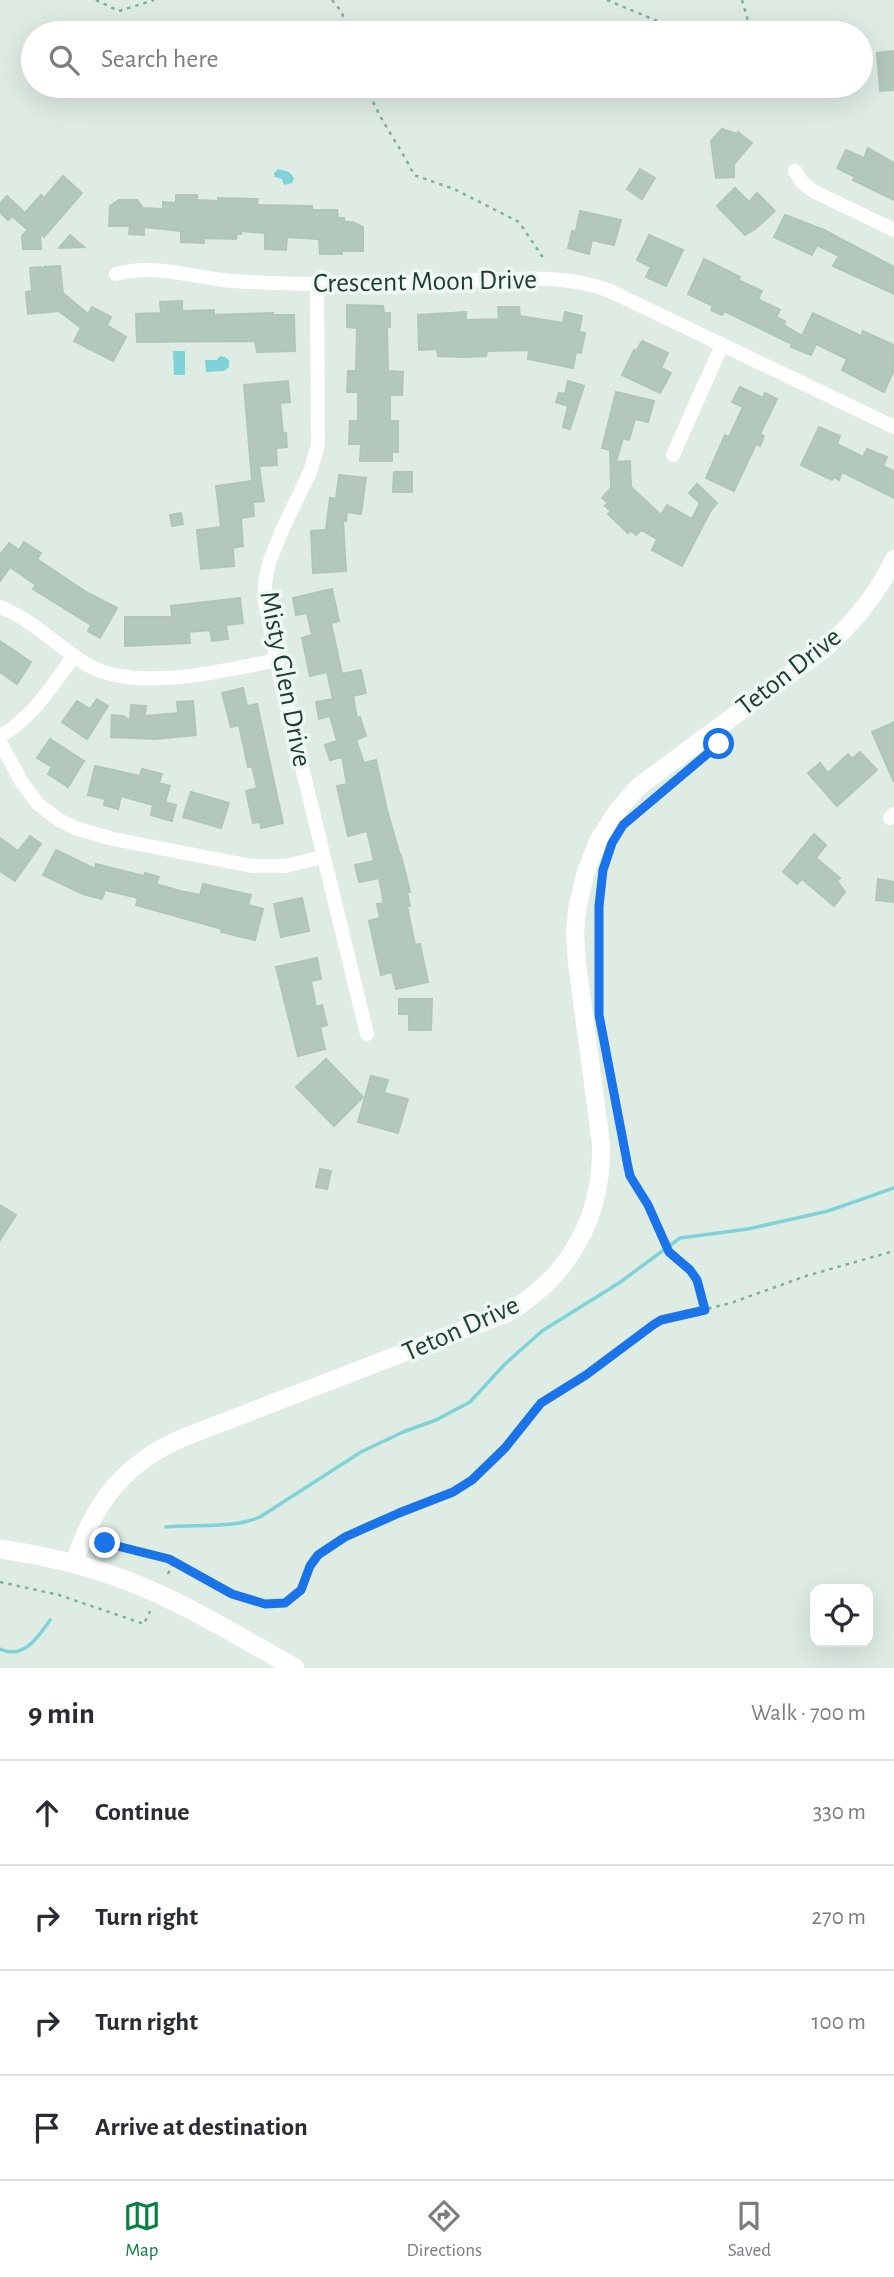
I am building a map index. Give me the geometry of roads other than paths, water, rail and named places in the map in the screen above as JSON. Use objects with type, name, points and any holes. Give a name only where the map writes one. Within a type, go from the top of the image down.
[{"type":"main road","points":[[0,1549],[74,1563],[116,1577],[162,1596],[295,1668]]},
{"type":"street","points":[[795,171],[802,182],[813,191],[894,230]]},
{"type":"street","name":"Crescent Moon Drive","points":[[116,274],[148,268],[218,280],[317,284],[538,278],[582,282],[610,291],[894,427]]},
{"type":"street","name":"Misty Glen Drive","points":[[317,284],[318,445],[310,472],[275,546],[265,584],[265,602],[276,660],[367,1034]]},
{"type":"street","points":[[673,454],[722,345]]},
{"type":"street","name":"Teton Drive","points":[[74,1563],[88,1524],[104,1498],[128,1472],[150,1454],[174,1441],[507,1313],[534,1296],[560,1271],[579,1244],[591,1218],[601,1168],[601,1144],[575,933],[580,892],[594,850],[618,810],[638,787],[842,634],[867,605],[894,559]]},
{"type":"street","points":[[0,607],[21,618],[87,664],[111,675],[143,679],[232,670],[276,660]]},
{"type":"street","points":[[0,736],[31,713],[74,656]]},
{"type":"street","points":[[0,742],[21,781],[38,804],[58,820],[75,828],[252,866],[285,866],[323,857]]},
{"type":"water","points":[[278,169],[291,174],[294,179],[292,183],[284,185],[282,179],[275,177],[274,173]]},
{"type":"water","points":[[173,351],[185,351],[185,375],[174,375]]},
{"type":"water","points":[[220,356],[229,360],[229,367],[224,371],[206,372],[205,360],[217,360]]},
{"type":"waterway","points":[[166,1527],[226,1525],[260,1517],[361,1452],[436,1420],[470,1402],[505,1364],[542,1331],[619,1283],[680,1238],[748,1229],[828,1211],[894,1188]]},
{"type":"waterway","points":[[0,1649],[16,1652],[30,1645],[50,1620]]}]
